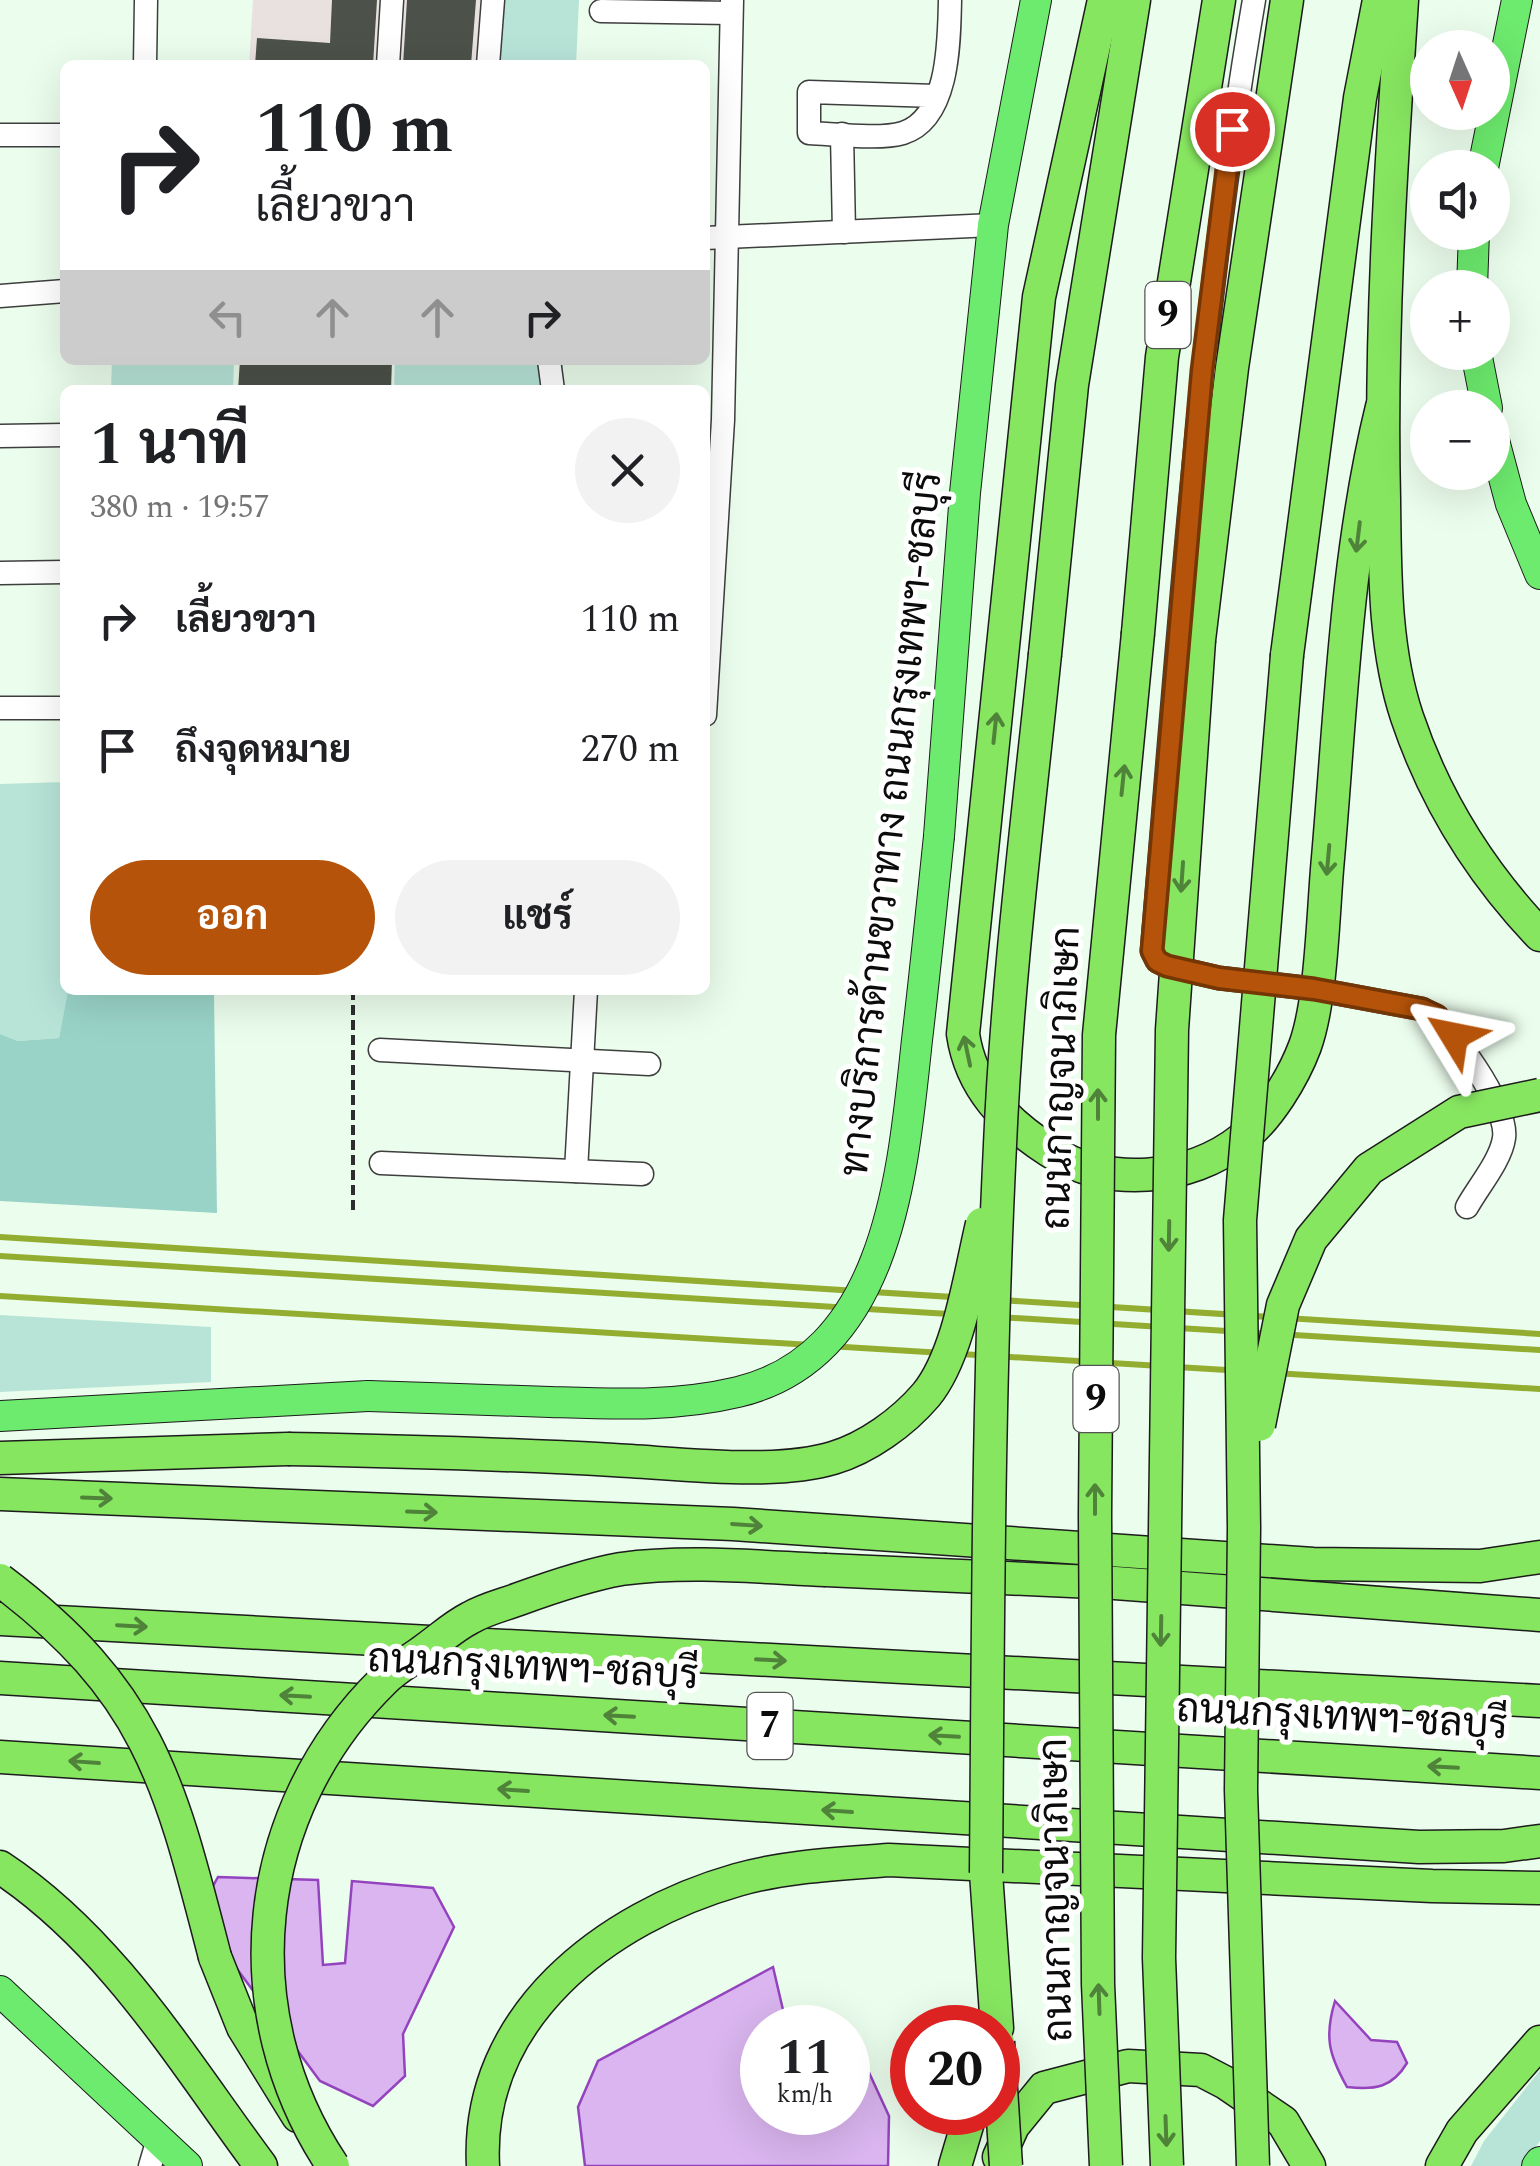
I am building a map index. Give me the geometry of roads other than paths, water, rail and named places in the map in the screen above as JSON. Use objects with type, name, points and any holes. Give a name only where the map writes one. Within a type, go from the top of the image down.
[{"type":"highway","points":[[1104,0],[1040,297],[963,1034],[967,1062],[987,1097],[1022,1134],[1058,1156],[1110,1173],[1153,1175],[1195,1166],[1242,1139],[1285,1088],[1306,1043],[1350,605],[1366,472],[1382,406]]},
{"type":"highway","points":[[980,2005],[986,1873],[989,1432],[1000,1142],[1013,958],[1072,385],[1134,0]]},
{"type":"highway","name":"ถนนกาญจนาภิเษก","points":[[1106,2166],[1098,1984],[1098,1035],[1162,357],[1219,0]]},
{"type":"highway","name":"9","points":[[1167,2166],[1159,1938],[1172,1030],[1199,640],[1232,368],[1287,0]]},
{"type":"highway","points":[[1360,98],[1356,52],[1362,0]]},
{"type":"highway","points":[[1253,2166],[1241,1790],[1244,1528],[1240,1220],[1287,655],[1360,98],[1379,0]]},
{"type":"highway","points":[[1402,0],[1382,406],[1391,652],[1406,716],[1442,805],[1480,863],[1540,935]]},
{"type":"highway","points":[[1244,1528],[1266,1378],[1283,1305],[1311,1239],[1369,1169],[1459,1112],[1540,1094]]},
{"type":"highway","points":[[0,1458],[288,1449],[468,1452],[714,1465],[784,1464],[832,1458],[884,1433],[927,1393],[958,1331],[1000,1142]]},
{"type":"highway","points":[[0,1494],[732,1524],[1313,1564],[1480,1566],[1540,1557]]},
{"type":"highway","points":[[333,2166],[293,2096],[274,2037],[267,1966],[272,1891],[290,1823],[320,1758],[384,1679],[470,1618],[550,1588],[622,1570],[710,1566],[1115,1583],[1540,1615]]},
{"type":"highway","points":[[0,1580],[66,1633],[126,1704],[172,1800],[228,1994],[292,2109],[341,2166]]},
{"type":"highway","name":"ถนนกรุงเทพฯ-ชลบุรี","points":[[0,1619],[1540,1701]]},
{"type":"highway","name":"ถนนกรุงเทพฯ-ชลบุรี","points":[[0,1678],[1540,1772]]},
{"type":"highway","points":[[0,1757],[1419,1847],[1504,1846],[1540,1841]]},
{"type":"highway","points":[[482,2166],[483,2124],[508,2048],[531,2012],[564,1975],[598,1943],[636,1919],[680,1898],[741,1878],[812,1866],[889,1860],[1540,1888]]},
{"type":"highway","points":[[0,1867],[68,1917],[112,1965],[261,2166]]},
{"type":"highway","points":[[986,1873],[995,2005]]},
{"type":"highway","points":[[1442,2166],[1462,2131],[1540,2042]]},
{"type":"highway","points":[[994,2166],[1013,2126],[1044,2088],[1128,2066],[1201,2070],[1226,2083],[1283,2122],[1309,2166]]},
{"type":"highway","points":[[956,2166],[967,2135]]},
{"type":"highway","points":[[1004,2135],[1006,2166]]},
{"type":"main road","name":"ทางบริการด้านขวาทาง ถนนกรุงเทพฯ-ชลบุรี","points":[[0,1416],[368,1396],[660,1405],[740,1392],[796,1370],[825,1343],[863,1290],[887,1232],[906,1149],[939,836],[965,492],[993,225],[1036,0]]},
{"type":"main road","points":[[1487,150],[1517,0]]},
{"type":"main road","points":[[1507,490],[1540,574]]},
{"type":"main road","points":[[0,1991],[154,2153],[187,2166]]},
{"type":"street","points":[[145,60],[146,0]]},
{"type":"street","points":[[388,60],[392,0]]},
{"type":"street","points":[[488,60],[492,0]]},
{"type":"street","points":[[936,96],[809,92],[808,133],[901,134],[930,113],[936,96],[949,53],[950,0]]},
{"type":"street","points":[[1254,0],[1226,161],[1202,371],[1152,951],[1157,961],[1167,966],[1219,978],[1314,989],[1422,1009],[1437,1016],[1454,1036],[1505,1122],[1504,1142],[1466,1207]]},
{"type":"street","points":[[602,11],[732,7],[716,130],[710,571]]},
{"type":"street","points":[[0,135],[60,134]]},
{"type":"street","points":[[842,134],[844,232]]},
{"type":"street","points":[[714,238],[993,225]]},
{"type":"street","points":[[0,296],[60,291]]},
{"type":"street","points":[[0,436],[60,435]]},
{"type":"street","points":[[0,573],[60,572]]},
{"type":"street","points":[[0,708],[60,708]]},
{"type":"street","points":[[576,1172],[586,995]]},
{"type":"street","points":[[380,1050],[649,1064]]},
{"type":"street","points":[[380,1163],[642,1174]]},
{"type":"railway","points":[[0,1237],[1540,1334]]},
{"type":"railway","points":[[0,1256],[1540,1350]]},
{"type":"railway","points":[[0,1296],[1540,1389]]}]
